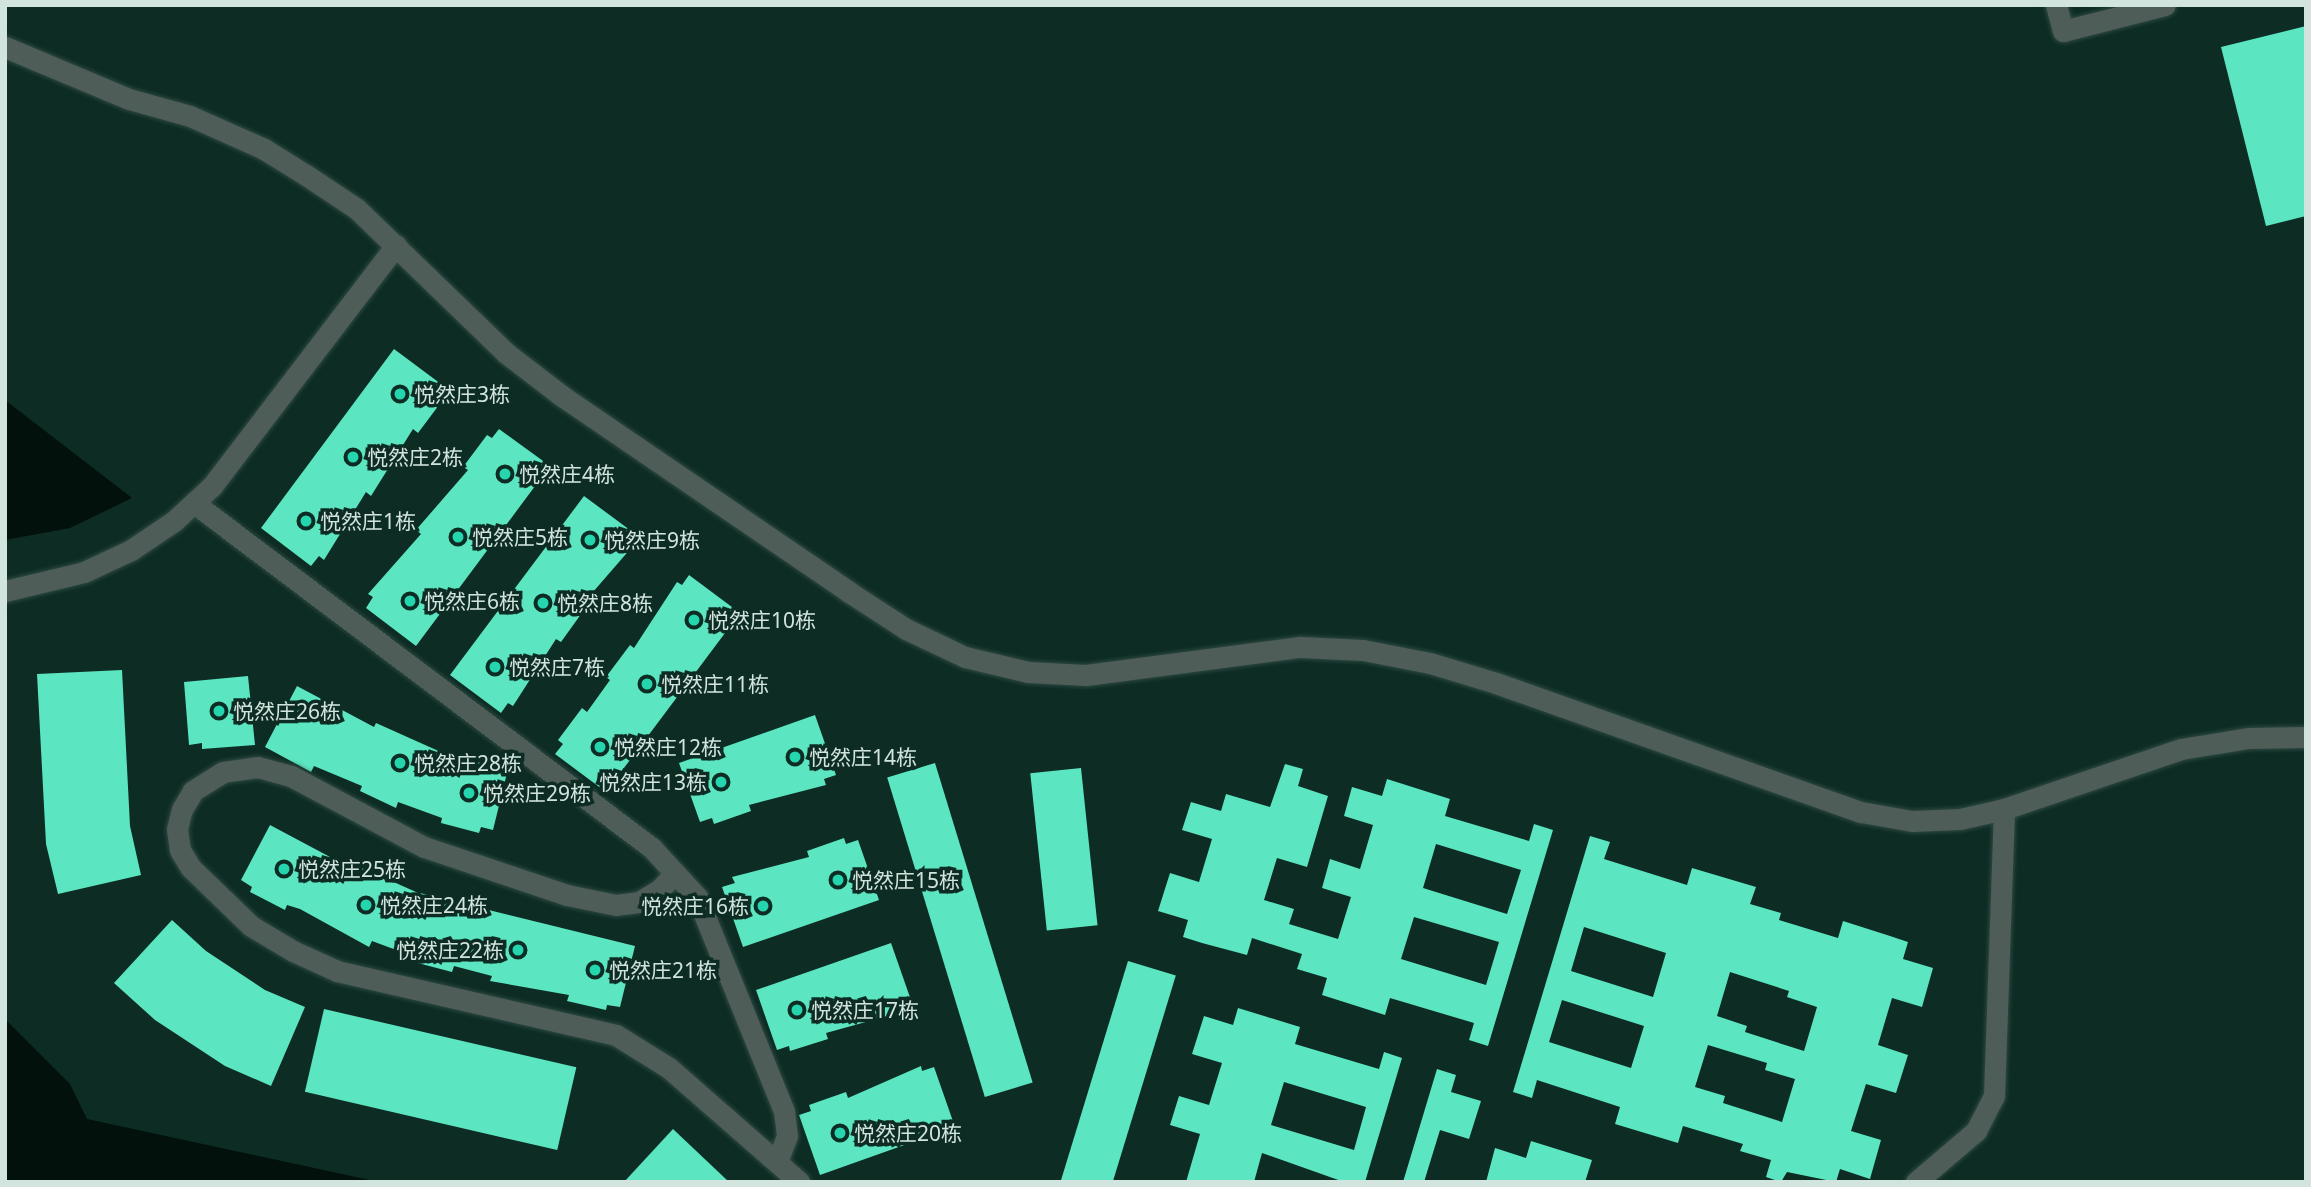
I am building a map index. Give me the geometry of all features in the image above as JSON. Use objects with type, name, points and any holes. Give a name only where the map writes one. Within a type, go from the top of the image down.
[{"type":"street","points":[[2056,5],[2063,32],[2165,5]]},
{"type":"street","points":[[5,47],[264,149],[357,209],[506,353],[562,396],[906,629],[965,657],[1028,672],[1086,675],[1300,647],[1363,650],[1430,663],[1496,683],[1861,812],[1912,821],[1960,819],[2004,809],[2181,749],[2249,738],[2306,737]]},
{"type":"street","points":[[5,591],[35,587],[96,567],[131,550],[194,503],[220,476],[396,246]]},
{"type":"street","points":[[194,503],[652,848],[697,897],[784,1111],[787,1136],[778,1162]]},
{"type":"street","points":[[675,873],[659,890],[639,902],[616,905],[567,895],[424,847],[291,776],[258,767],[223,772],[193,791],[181,809],[177,829],[180,850],[191,868],[251,926],[293,951],[337,971],[616,1035],[669,1068],[799,1182]]},
{"type":"street","points":[[1916,1182],[1976,1131],[1994,1096],[2004,809]]},
{"type":"shaded area","points":[[5,400],[132,498],[70,528],[5,540]]},
{"type":"shaded area","points":[[5,1019],[70,1084],[87,1119],[379,1182],[5,1182]]},
{"type":"building","points":[[2306,26],[2306,216],[2266,226],[2221,47]]},
{"type":"building","points":[[394,349],[445,387],[437,397],[442,401],[418,433],[413,429],[371,496],[366,492],[324,560],[319,556],[311,566],[261,528]]},
{"type":"building","points":[[499,429],[550,466],[416,646],[366,608],[373,597],[368,594],[421,534],[416,530],[468,470],[463,467],[487,435],[492,438]]},
{"type":"building","points":[[584,496],[634,533],[627,544],[632,547],[580,607],[584,610],[561,642],[556,639],[513,706],[508,703],[501,713],[450,675]]},
{"type":"building","points":[[689,575],[740,613],[606,792],[555,754],[563,744],[558,740],[582,708],[587,712],[610,680],[606,677],[630,645],[634,648],[677,582],[682,585]]},
{"type":"building","points":[[122,670],[130,826],[141,875],[58,894],[46,844],[37,674]]},
{"type":"building","name":"悦然庄26栋","points":[[248,676],[255,745],[202,749],[202,743],[189,745],[184,682]]},
{"type":"building","points":[[297,686],[374,727],[376,723],[443,753],[508,769],[493,830],[481,827],[479,833],[441,823],[442,818],[398,802],[396,808],[360,791],[362,786],[314,766],[311,772],[265,747]]},
{"type":"building","points":[[815,715],[836,775],[824,779],[826,785],[749,805],[751,811],[714,824],[712,818],[700,822],[679,763]]},
{"type":"building","points":[[935,763],[1033,1082],[985,1097],[887,778]]},
{"type":"building","points":[[1285,764],[1303,769],[1298,786],[1328,796],[1307,867],[1277,858],[1264,900],[1294,909],[1289,924],[1338,939],[1351,897],[1322,888],[1330,859],[1360,869],[1373,825],[1344,816],[1352,787],[1382,796],[1387,779],[1450,799],[1445,816],[1529,841],[1534,824],[1553,830],[1488,1046],[1469,1040],[1474,1023],[1390,998],[1385,1015],[1322,995],[1327,978],[1297,969],[1302,954],[1252,938],[1247,955],[1202,943],[1183,937],[1188,920],[1158,911],[1170,873],[1199,882],[1212,839],[1182,830],[1191,802],[1221,811],[1226,794],[1270,807]],"holes":[[[1436,844],[1521,870],[1507,914],[1423,888]],[[1414,917],[1499,942],[1486,985],[1401,959]]]},
{"type":"building","points":[[1081,768],[1098,925],[1047,930],[1030,773]]},
{"type":"building","points":[[270,825],[347,866],[349,862],[416,892],[635,946],[620,1007],[607,1005],[606,1010],[567,1001],[569,995],[490,981],[492,976],[454,966],[452,972],[414,962],[415,957],[372,941],[369,947],[300,909],[287,905],[285,910],[250,892],[252,887],[241,880]]},
{"type":"building","points":[[1590,836],[1610,842],[1604,859],[1687,885],[1692,868],[1756,887],[1750,904],[1781,913],[1779,920],[1838,938],[1843,921],[1908,942],[1903,959],[1933,968],[1922,1007],[1892,998],[1878,1045],[1908,1055],[1896,1093],[1866,1084],[1851,1131],[1881,1140],[1870,1179],[1840,1169],[1836,1182],[1787,1172],[1781,1182],[1766,1177],[1771,1160],[1740,1151],[1743,1144],[1683,1126],[1678,1143],[1615,1124],[1620,1107],[1537,1080],[1532,1098],[1513,1092]],"holes":[[[1584,927],[1666,953],[1653,997],[1571,971]],[[1730,972],[1789,991],[1787,997],[1817,1007],[1804,1051],[1745,1032],[1747,1026],[1717,1016]],[[1562,1000],[1644,1026],[1631,1068],[1549,1042]],[[1708,1045],[1767,1063],[1765,1070],[1795,1079],[1782,1122],[1723,1103],[1725,1096],[1695,1087]]]},
{"type":"building","points":[[844,838],[846,844],[858,840],[879,900],[743,947],[722,887],[735,883],[732,877],[809,857],[807,851]]},
{"type":"building","points":[[172,920],[206,951],[265,990],[305,1007],[271,1086],[225,1066],[155,1020],[114,983]]},
{"type":"building","points":[[891,943],[912,1003],[900,1007],[902,1012],[826,1033],[828,1039],[790,1051],[789,1046],[777,1050],[756,990]]},
{"type":"building","points":[[1128,961],[1176,976],[1113,1182],[1060,1182]]},
{"type":"building","points":[[1238,1008],[1300,1027],[1295,1044],[1379,1069],[1384,1052],[1402,1058],[1365,1182],[1344,1182],[1262,1153],[1254,1182],[1186,1182],[1200,1134],[1170,1125],[1179,1096],[1209,1105],[1222,1063],[1192,1054],[1204,1016],[1233,1025]],"holes":[[[1284,1082],[1366,1107],[1354,1150],[1271,1125]]]},
{"type":"building","points":[[324,1009],[576,1067],[557,1150],[305,1092]]},
{"type":"building","points":[[921,1066],[922,1071],[934,1067],[955,1127],[820,1175],[799,1115],[811,1111],[809,1105],[846,1092],[848,1098]]},
{"type":"building","points":[[1437,1069],[1456,1075],[1451,1092],[1481,1101],[1469,1139],[1440,1130],[1424,1182],[1403,1182]]},
{"type":"building","points":[[673,1129],[729,1182],[624,1182]]},
{"type":"building","points":[[1531,1141],[1592,1160],[1585,1182],[1486,1182],[1495,1148],[1526,1158]]},
{"type":"place","name":"悦然庄3栋","points":[[400,394]]},
{"type":"place","name":"悦然庄2栋","points":[[353,457]]},
{"type":"place","name":"悦然庄4栋","points":[[505,474]]},
{"type":"place","name":"悦然庄1栋","points":[[306,521]]},
{"type":"place","name":"悦然庄5栋","points":[[458,537]]},
{"type":"place","name":"悦然庄9栋","points":[[590,540]]},
{"type":"place","name":"悦然庄6栋","points":[[410,601]]},
{"type":"place","name":"悦然庄8栋","points":[[543,603]]},
{"type":"place","name":"悦然庄10栋","points":[[694,620]]},
{"type":"place","name":"悦然庄7栋","points":[[495,667]]},
{"type":"place","name":"悦然庄11栋","points":[[647,684]]},
{"type":"place","name":"悦然庄26栋","points":[[219,711]]},
{"type":"place","name":"悦然庄12栋","points":[[600,747]]},
{"type":"place","name":"悦然庄14栋","points":[[795,757]]},
{"type":"place","name":"悦然庄28栋","points":[[400,763]]},
{"type":"place","name":"悦然庄13栋","points":[[721,782]]},
{"type":"place","name":"悦然庄29栋","points":[[469,793]]},
{"type":"place","name":"悦然庄25栋","points":[[284,869]]},
{"type":"place","name":"悦然庄15栋","points":[[838,880]]},
{"type":"place","name":"悦然庄24栋","points":[[366,905]]},
{"type":"place","name":"悦然庄16栋","points":[[763,906]]},
{"type":"place","name":"悦然庄22栋","points":[[518,950]]},
{"type":"place","name":"悦然庄21栋","points":[[595,970]]},
{"type":"place","name":"悦然庄17栋","points":[[797,1010]]},
{"type":"place","name":"悦然庄20栋","points":[[840,1133]]}]
